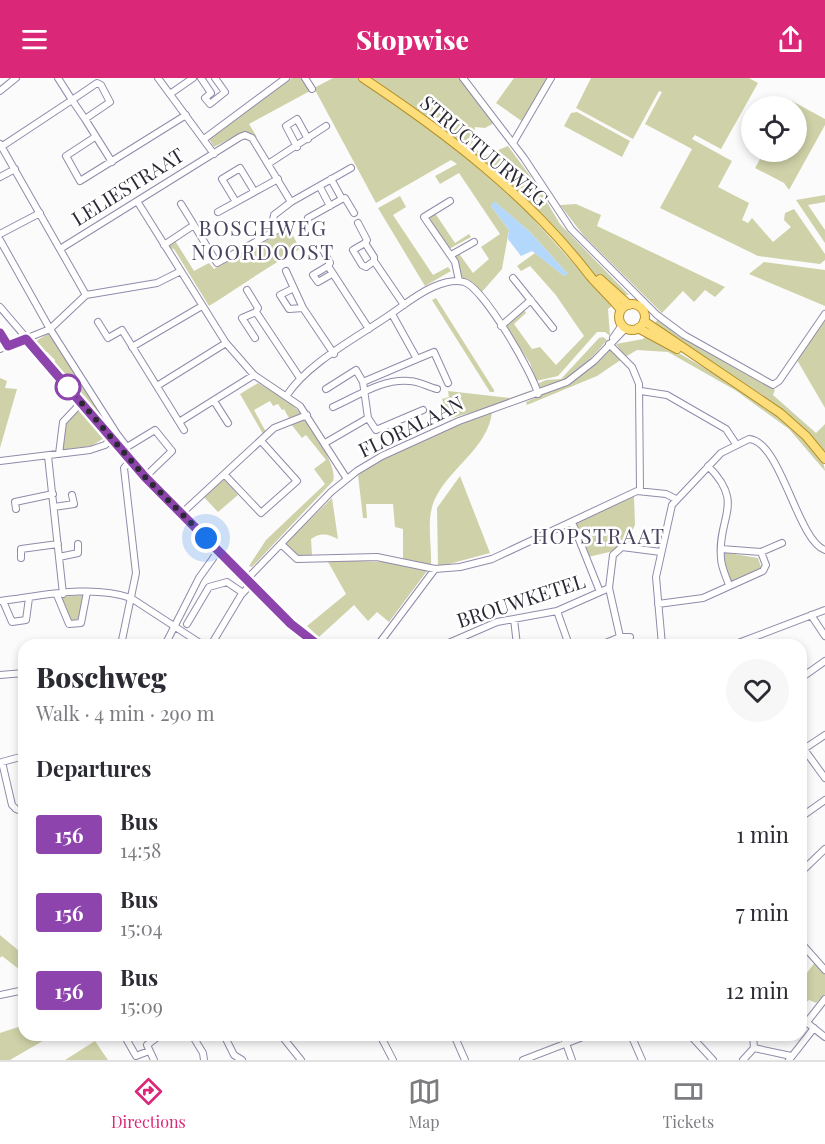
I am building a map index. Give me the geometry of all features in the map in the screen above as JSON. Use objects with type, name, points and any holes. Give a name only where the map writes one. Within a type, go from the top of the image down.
[{"type":"main road","name":"STRUCTUURWEG","points":[[363,78],[452,141],[505,185],[552,232],[623,310]]},
{"type":"main road","name":"STRUCTUURWEG","points":[[552,232],[556,243],[623,310]]},
{"type":"main road","points":[[692,355],[687,346],[642,322],[624,326],[623,310],[640,307],[642,322],[692,355],[780,413],[806,436],[825,459]]},
{"type":"street","points":[[0,91],[16,78]]},
{"type":"street","points":[[58,78],[112,162]]},
{"type":"street","points":[[159,78],[214,154]]},
{"type":"street","points":[[170,94],[193,78]]},
{"type":"street","points":[[201,78],[212,93],[205,98],[210,104],[225,92],[215,78]]},
{"type":"street","points":[[204,139],[286,78]]},
{"type":"street","points":[[305,78],[312,89]]},
{"type":"street","points":[[464,78],[513,143],[571,229],[657,315],[679,332],[768,384],[779,381],[825,314]]},
{"type":"street","points":[[513,143],[551,78]]},
{"type":"street","points":[[85,119],[110,102],[101,85],[97,83],[1,146],[86,295]]},
{"type":"street","points":[[95,137],[66,156],[80,181],[186,115]]},
{"type":"street","points":[[297,147],[286,126],[297,119],[308,139]]},
{"type":"street","points":[[291,202],[268,164],[326,126]]},
{"type":"street","name":"LELIESTRAAT","points":[[60,249],[240,137],[245,135],[252,138],[268,164]]},
{"type":"street","points":[[236,202],[222,179],[240,168],[255,191]]},
{"type":"street","points":[[181,204],[217,263],[279,229],[273,217],[280,210],[351,168]]},
{"type":"street","points":[[0,177],[15,169]]},
{"type":"street","points":[[331,178],[342,199],[345,198],[354,213]]},
{"type":"street","points":[[218,212],[278,179]]},
{"type":"street","points":[[320,187],[330,206]]},
{"type":"street","points":[[308,218],[342,199]]},
{"type":"street","points":[[137,201],[226,343],[254,375],[287,395],[307,415],[347,479]]},
{"type":"street","points":[[450,201],[422,219],[451,255],[459,281]]},
{"type":"street","points":[[0,234],[40,213]]},
{"type":"street","points":[[358,223],[374,261],[404,304]]},
{"type":"street","points":[[164,245],[194,225]]},
{"type":"street","points":[[0,240],[50,329],[130,461],[291,624],[310,639]]},
{"type":"street","points":[[451,255],[474,242]]},
{"type":"street","points":[[365,243],[353,250],[362,265],[366,267],[374,261]]},
{"type":"street","points":[[322,248],[330,263],[328,266],[332,274],[369,329]]},
{"type":"street","points":[[328,266],[313,274],[318,282],[332,274]]},
{"type":"street","points":[[0,349],[50,329],[86,295],[157,283],[180,271]]},
{"type":"street","points":[[286,271],[294,286],[292,289],[334,354]]},
{"type":"street","points":[[513,278],[553,328]]},
{"type":"street","points":[[287,395],[300,378],[404,304],[432,287],[459,281],[472,285],[501,326],[525,361],[538,394]]},
{"type":"street","points":[[292,289],[280,295],[282,299],[289,309],[303,308]]},
{"type":"street","points":[[247,290],[258,308],[256,312],[300,378]]},
{"type":"street","points":[[501,326],[531,300]]},
{"type":"street","points":[[132,347],[202,306]]},
{"type":"street","points":[[0,307],[81,403],[114,436],[128,447],[155,430],[172,451],[145,477]]},
{"type":"street","points":[[255,338],[242,318],[256,312]]},
{"type":"street","points":[[392,314],[417,359]]},
{"type":"street","points":[[98,322],[108,338],[122,330],[184,430]]},
{"type":"street","name":"FLORALAAN","points":[[215,639],[250,581],[281,544],[347,479],[382,456],[450,425],[567,382],[610,343],[624,326]]},
{"type":"street","points":[[0,333],[8,346]]},
{"type":"street","points":[[157,386],[226,343]]},
{"type":"street","points":[[610,343],[632,367],[641,391],[640,491]]},
{"type":"street","points":[[363,382],[434,352],[448,383]]},
{"type":"street","points":[[326,389],[357,370],[365,390],[368,417],[376,430],[423,410]]},
{"type":"street","points":[[179,422],[254,375]]},
{"type":"street","points":[[333,407],[365,390],[408,381],[437,389]]},
{"type":"street","points":[[641,391],[667,394],[726,429],[736,444]]},
{"type":"street","points":[[214,401],[228,423]]},
{"type":"street","points":[[59,454],[63,422],[81,403]]},
{"type":"street","points":[[181,514],[262,442],[274,428],[307,415]]},
{"type":"street","points":[[325,443],[368,417]]},
{"type":"street","points":[[0,461],[90,450],[105,445],[114,436]]},
{"type":"street","points":[[661,639],[656,577],[676,499],[708,466],[736,444],[751,439],[759,444],[780,471],[795,507],[818,546],[825,550]]},
{"type":"street","points":[[225,475],[261,513],[290,488],[297,481],[262,442]]},
{"type":"street","points":[[48,456],[59,557],[60,595],[69,624],[81,623],[87,592]]},
{"type":"street","points":[[122,639],[136,573],[124,468],[130,461]]},
{"type":"street","points":[[708,466],[720,478],[728,495],[721,549],[722,566],[729,585]]},
{"type":"street","points":[[281,544],[297,559],[377,557],[435,569],[486,561],[640,491],[666,494],[676,499]]},
{"type":"street","points":[[16,509],[15,502],[53,494]]},
{"type":"street","points":[[54,507],[74,504],[72,495]]},
{"type":"street","points":[[572,522],[600,592]]},
{"type":"street","points":[[721,549],[761,552],[782,543]]},
{"type":"street","points":[[21,558],[21,549],[57,544]]},
{"type":"street","points":[[59,557],[78,553],[78,544]]},
{"type":"street","points":[[620,637],[609,588],[610,563],[617,550],[622,547],[661,552]]},
{"type":"street","points":[[168,639],[199,578],[219,550]]},
{"type":"street","points":[[658,604],[703,598],[765,569],[761,552]]},
{"type":"street","points":[[382,639],[435,569]]},
{"type":"street","points":[[188,624],[208,587],[227,582],[243,593]]},
{"type":"street","name":"BROUWKETEL","points":[[464,639],[497,622],[557,611],[609,588]]},
{"type":"street","points":[[29,598],[26,620],[12,622],[2,601],[29,598],[60,595],[87,592],[106,591],[131,598],[194,639]]},
{"type":"street","points":[[749,639],[825,610]]},
{"type":"street","points":[[557,611],[567,639]]},
{"type":"street","points":[[811,615],[825,636]]},
{"type":"street","points":[[514,619],[516,639]]},
{"type":"street","points":[[615,639],[630,637]]},
{"type":"street","points":[[807,674],[825,661]]},
{"type":"street","points":[[0,675],[18,674]]},
{"type":"street","points":[[807,745],[825,735]]},
{"type":"street","points":[[807,753],[825,778]]},
{"type":"street","points":[[18,758],[2,762],[12,805],[18,810]]},
{"type":"street","points":[[807,813],[825,800]]},
{"type":"street","points":[[807,867],[824,851]]},
{"type":"street","points":[[807,950],[825,970]]},
{"type":"street","points":[[0,995],[18,991]]},
{"type":"street","points":[[807,1017],[825,999]]},
{"type":"street","points":[[807,1022],[825,1037]]},
{"type":"street","points":[[807,1037],[814,1028]]},
{"type":"street","points":[[127,1041],[136,1056],[149,1051]]},
{"type":"street","points":[[150,1041],[149,1051],[154,1060]]},
{"type":"street","points":[[195,1041],[204,1060]]},
{"type":"street","points":[[227,1041],[234,1055],[242,1060]]},
{"type":"street","points":[[286,1041],[302,1060]]},
{"type":"street","points":[[383,1041],[393,1060]]},
{"type":"street","points":[[457,1041],[465,1060]]},
{"type":"street","points":[[523,1060],[572,1041]]},
{"type":"street","points":[[634,1041],[642,1060]]},
{"type":"street","points":[[696,1041],[713,1060]]},
{"type":"street","points":[[753,1041],[754,1048],[745,1058],[753,1060]]},
{"type":"street","points":[[754,1048],[790,1058],[804,1041]]},
{"type":"street","points":[[566,1043],[572,1060]]},
{"type":"green space","points":[[292,78],[302,78],[310,91],[249,124],[257,137],[243,132],[214,147],[209,139]]},
{"type":"green space","points":[[333,78],[358,78],[416,115],[474,163],[527,212],[612,306],[608,309],[610,336],[605,332],[597,332],[558,376],[536,381],[530,363],[505,326],[524,310],[526,313],[514,324],[532,349],[540,347],[556,365],[584,336],[555,294],[530,266],[521,271],[517,266],[535,253],[564,276],[567,273],[530,232],[496,203],[491,206],[509,230],[502,269],[481,293],[474,283],[460,277],[459,265],[453,255],[458,252],[473,273],[489,259],[481,247],[500,234],[459,173],[440,184],[435,176],[457,164],[451,160],[376,203],[314,88]]},
{"type":"green space","points":[[368,78],[459,78],[494,123],[485,128],[475,127],[473,142],[470,145],[484,156],[508,146],[536,184],[560,224],[629,295],[611,288],[601,280],[512,192]]},
{"type":"green space","points":[[514,78],[548,78],[523,122],[496,103]]},
{"type":"green space","points":[[591,78],[749,78],[758,83],[751,96],[741,96],[741,113],[721,149],[695,135],[692,139],[732,161],[718,187],[749,203],[742,220],[748,223],[752,218],[773,242],[791,227],[784,220],[785,213],[794,209],[825,254],[825,260],[820,264],[758,256],[660,208],[692,149],[645,124],[662,92],[659,91],[633,139],[576,108]]},
{"type":"green space","points":[[807,109],[825,119],[825,125],[807,158]]},
{"type":"green space","points":[[577,112],[630,141],[622,157],[564,126],[571,113]]},
{"type":"green space","points":[[758,162],[805,162],[789,190],[784,183],[755,168]]},
{"type":"green space","points":[[825,195],[825,202],[808,205],[825,230],[825,243],[796,200]]},
{"type":"green space","points":[[400,196],[406,207],[393,215],[433,275],[448,267],[451,271],[425,286],[378,208]]},
{"type":"green space","points":[[576,204],[601,215],[597,226],[725,287],[715,297],[705,290],[694,302],[683,291],[662,313],[584,236],[560,205]]},
{"type":"green space","points":[[435,213],[455,243],[469,234],[471,237],[449,249],[428,218]]},
{"type":"green space","points":[[289,228],[300,249],[209,306],[174,249],[169,248],[167,244],[174,239],[194,271],[209,263],[214,269]]},
{"type":"green space","points":[[764,262],[825,270],[825,306],[749,274]]},
{"type":"green space","points":[[436,298],[494,392],[490,392],[432,300]]},
{"type":"green space","points":[[658,319],[689,341],[775,390],[773,395],[816,433],[825,424],[825,455],[755,391],[655,323]]},
{"type":"green space","points":[[825,321],[825,408],[797,360]]},
{"type":"green space","points":[[47,334],[112,431],[110,432],[65,381],[67,379],[54,365],[55,360],[47,352],[42,351],[35,342]]},
{"type":"green space","points":[[647,335],[718,376],[778,416],[819,454],[825,471],[789,429],[735,390],[668,352],[637,350],[625,357],[616,344],[643,339]]},
{"type":"green space","points":[[603,337],[607,340],[586,363],[568,378],[550,386],[540,387],[537,384],[546,380],[561,379],[599,338]]},
{"type":"green space","points":[[610,350],[622,359],[597,376],[527,405],[526,402],[578,378]]},
{"type":"green space","points":[[0,378],[7,381],[5,388],[17,389],[0,448]]},
{"type":"green space","points":[[258,383],[290,402],[301,414],[289,418],[284,409],[282,410],[278,404],[273,406],[270,401],[254,410],[266,432],[263,434],[240,394]]},
{"type":"green space","points":[[532,390],[515,399],[449,419],[442,399],[449,397],[448,391],[510,398]]},
{"type":"green space","points":[[80,407],[106,437],[91,446],[62,450],[64,427]]},
{"type":"green space","points":[[492,413],[483,437],[448,479],[434,501],[430,525],[431,565],[403,559],[403,529],[395,527],[393,504],[366,504],[367,518],[363,518],[358,475],[422,438]]},
{"type":"green space","points":[[305,419],[328,458],[334,475],[333,481],[252,567],[249,566],[266,540],[325,484],[314,469],[326,460],[306,435],[302,438],[291,424]]},
{"type":"green space","points":[[460,476],[490,553],[438,567],[437,508]]},
{"type":"green space","points":[[223,478],[238,495],[218,512],[203,496]]},
{"type":"green space","points":[[634,496],[635,525],[632,531],[635,546],[588,557],[576,522]]},
{"type":"green space","points":[[332,498],[338,539],[328,535],[318,535],[311,539],[312,555],[296,555],[285,544]]},
{"type":"green space","points":[[722,552],[758,558],[762,570],[729,584]]},
{"type":"green space","points":[[327,560],[388,562],[427,571],[389,622],[377,612],[368,621],[354,605],[319,637],[307,626],[346,594]]},
{"type":"green space","points":[[84,595],[79,621],[70,622],[60,597]]},
{"type":"green space","points":[[0,935],[18,950],[18,968],[2,956],[0,958]]},
{"type":"green space","points":[[815,962],[825,973],[825,994],[816,1003],[809,1000],[807,1002],[807,973]]},
{"type":"green space","points":[[18,1027],[18,1041],[43,1041],[10,1060],[0,1060],[0,1033]]},
{"type":"green space","points":[[95,1041],[108,1060],[65,1060]]},
{"type":"water","points":[[494,201],[530,232],[568,274],[564,276],[532,251],[521,256],[508,239],[509,230],[491,206]]},
{"type":"bus line","name":"156","points":[[0,333],[8,346],[26,339],[145,477],[248,578],[291,624],[311,639]]},
{"type":"district","name":"BOSCHWEG NOORDOOST","points":[[263,241]]},
{"type":"district","name":"HOPSTRAAT","points":[[599,537]]},
{"type":"route","points":[[68,387],[118,448],[206,538]]}]
